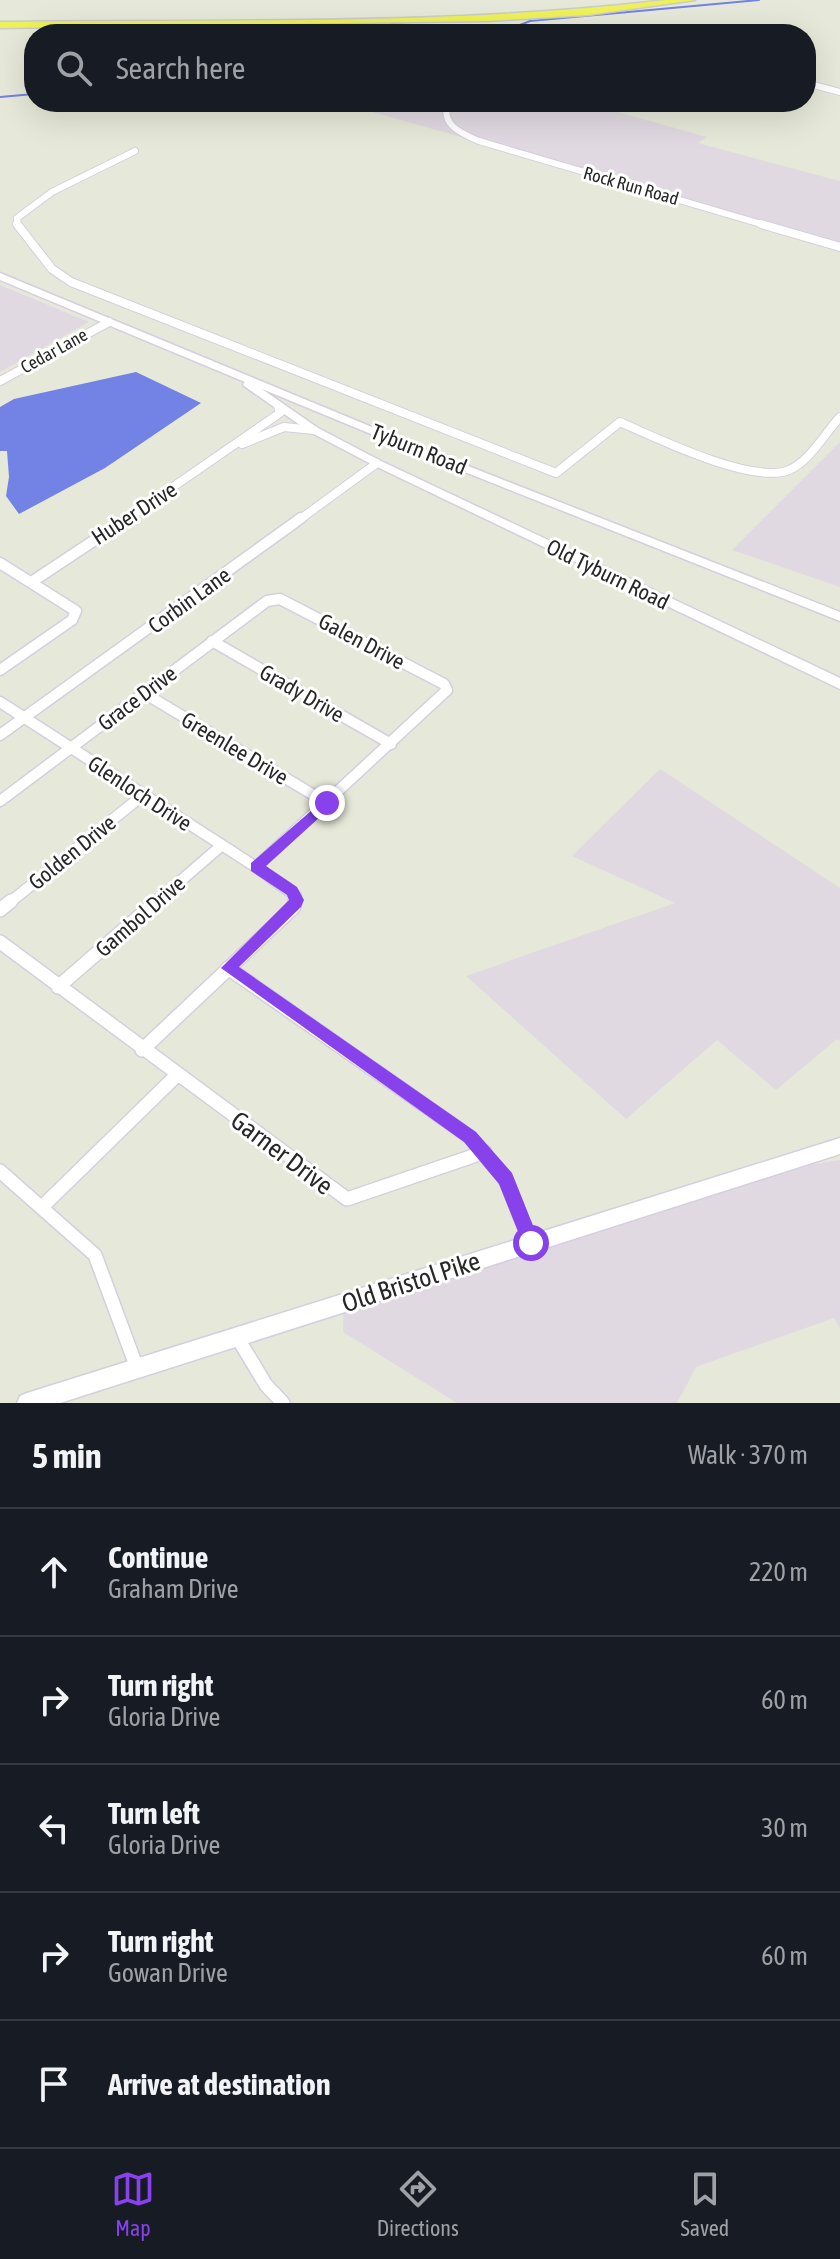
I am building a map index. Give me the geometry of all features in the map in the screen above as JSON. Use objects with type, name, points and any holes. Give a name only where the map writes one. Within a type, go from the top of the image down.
[{"type":"highway","points":[[33,24],[477,16],[566,11],[669,0]]},
{"type":"highway","points":[[0,14],[50,23],[488,18],[588,12],[690,0]]},
{"type":"highway","points":[[0,26],[24,25]]},
{"type":"main road","name":"Tyburn Road","points":[[0,276],[426,453],[840,617]]},
{"type":"main road","name":"Old Tyburn Road","points":[[225,368],[314,430],[377,463],[840,684]]},
{"type":"main road","name":"Old Bristol Pike","points":[[27,1403],[840,1146]]},
{"type":"street","points":[[816,86],[840,92]]},
{"type":"street","name":"Rock Run Road","points":[[444,112],[448,122],[471,138],[840,247]]},
{"type":"street","points":[[135,151],[37,200],[17,217],[20,230],[55,272],[71,282],[556,473],[620,422],[743,470],[775,474],[791,469],[838,421]]},
{"type":"street","name":"Cedar Lane","points":[[0,381],[109,322]]},
{"type":"street","name":"Huber Drive","points":[[33,581],[236,446],[280,413],[278,406]]},
{"type":"street","name":"Huber Drive","points":[[236,446],[284,427],[314,430]]},
{"type":"street","name":"Corbin Lane","points":[[0,735],[377,463]]},
{"type":"street","points":[[0,563],[75,608],[76,614],[0,670]]},
{"type":"street","name":"Grace Drive","points":[[0,801],[212,641],[267,601],[276,598]]},
{"type":"street","name":"Galen Drive","points":[[276,598],[286,600],[447,688],[447,694],[391,744]]},
{"type":"street","name":"Grady Drive","points":[[212,641],[391,744]]},
{"type":"street","name":"Greenlee Drive","points":[[144,693],[327,803]]},
{"type":"street","name":"Glenloch Drive","points":[[0,702],[292,891],[296,900],[294,907],[228,968]]},
{"type":"street","points":[[256,867],[391,744]]},
{"type":"street","name":"Golden Drive","points":[[0,910],[143,795]]},
{"type":"street","name":"Gambol Drive","points":[[58,987],[222,845]]},
{"type":"street","name":"Garner Drive","points":[[0,942],[347,1199],[485,1152]]},
{"type":"street","points":[[142,1050],[228,968],[470,1137],[505,1179],[531,1243]]},
{"type":"street","points":[[42,1207],[177,1075]]},
{"type":"street","points":[[0,1171],[95,1255],[137,1368]]},
{"type":"street","points":[[237,1337],[266,1385],[283,1403]]},
{"type":"shaded area","points":[[372,112],[618,112],[707,137],[698,143],[840,181],[840,244]]},
{"type":"shaded area","points":[[0,285],[89,322],[0,372]]},
{"type":"shaded area","points":[[840,442],[840,587],[732,550]]},
{"type":"shaded area","points":[[660,769],[840,888],[840,1041],[837,1039],[776,1090],[717,1040],[626,1119],[466,976],[675,903],[572,856]]},
{"type":"shaded area","points":[[840,1160],[840,1328],[834,1318],[696,1367],[677,1403],[457,1403],[343,1332],[344,1297],[697,1182]]},
{"type":"water","points":[[136,372],[201,403],[105,468],[19,514],[6,496],[9,477],[7,451],[0,451],[0,407],[14,399]]},
{"type":"waterway","points":[[522,24],[759,0]]},
{"type":"waterway","points":[[0,97],[24,95]]},
{"type":"route","points":[[327,803],[256,867],[292,891],[296,900],[294,907],[228,968],[470,1137],[489,1156],[505,1179],[531,1243]]}]
